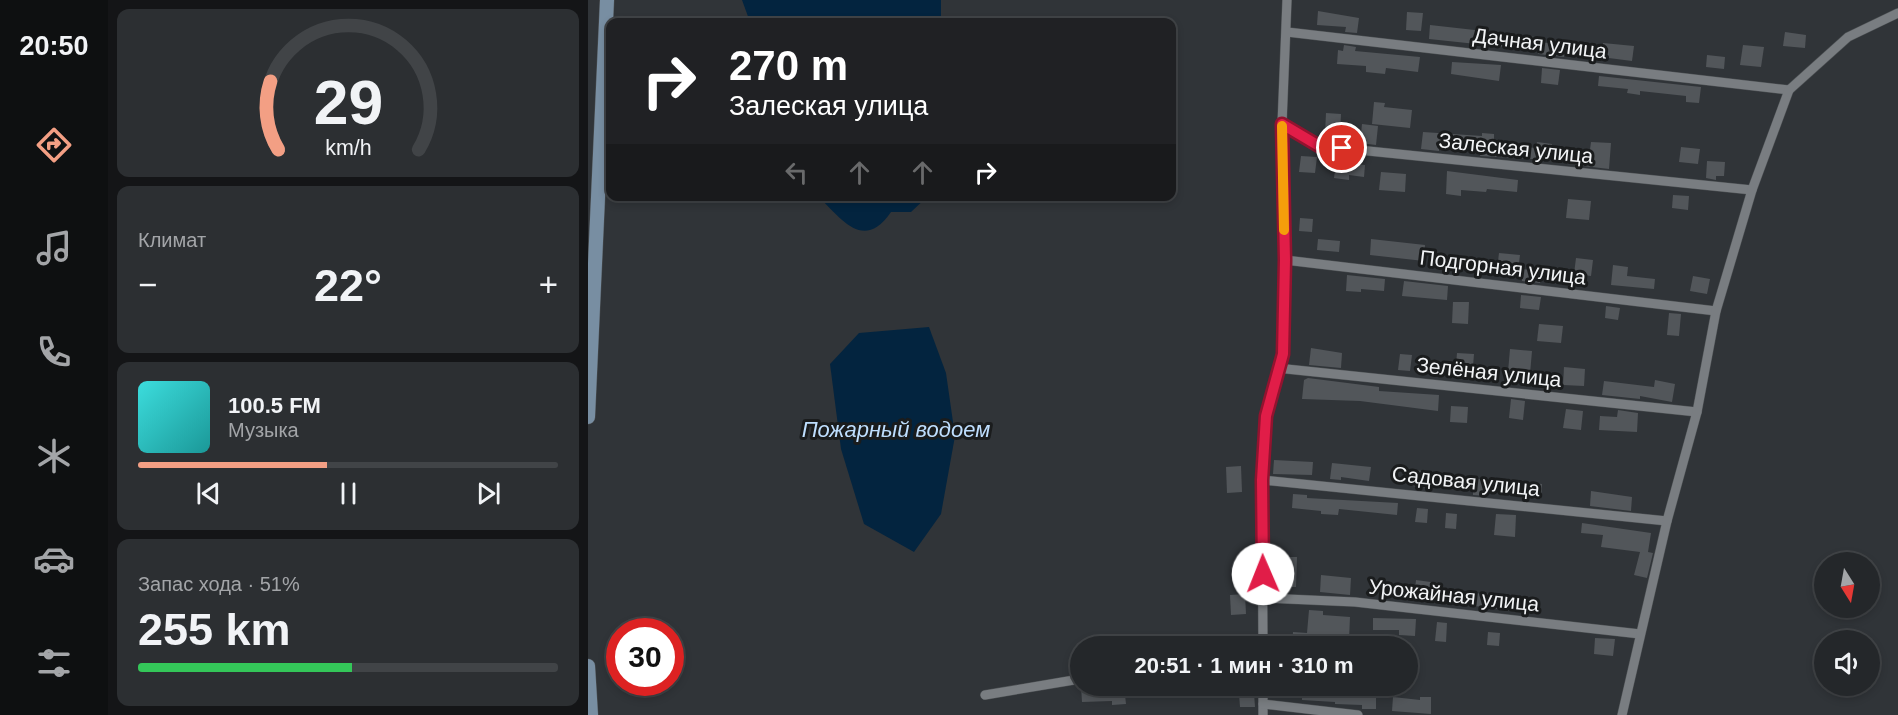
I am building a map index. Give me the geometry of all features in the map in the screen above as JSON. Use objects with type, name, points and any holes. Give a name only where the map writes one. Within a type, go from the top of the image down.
[{"type":"main road","points":[[606,18],[607,0]]},
{"type":"main road","points":[[588,417],[606,22]]},
{"type":"main road","points":[[588,666],[591,715]]},
{"type":"street","points":[[1263,636],[1262,480],[1266,416],[1277,368],[1283,354],[1285,260],[1282,124],[1287,0]]},
{"type":"street","points":[[1622,715],[1667,521],[1697,412],[1716,310],[1752,190],[1789,90],[1848,37],[1898,13]]},
{"type":"street","name":"Дачная улица","points":[[1287,32],[1789,90]]},
{"type":"street","name":"Залеская улица","points":[[1282,124],[1319,146],[1752,190]]},
{"type":"street","name":"Подгорная улица","points":[[1285,260],[1716,310]]},
{"type":"street","name":"Зелёная улица","points":[[1277,368],[1697,412]]},
{"type":"street","name":"Садовая улица","points":[[1262,480],[1667,521]]},
{"type":"street","name":"Урожайная улица","points":[[1264,598],[1355,602],[1640,634]]},
{"type":"street","points":[[985,695],[1070,681]]},
{"type":"street","points":[[1263,696],[1263,715]]},
{"type":"street","points":[[1263,705],[1359,715]]},
{"type":"water","points":[[742,0],[941,0],[941,18],[749,18]]},
{"type":"water","points":[[823,201],[923,201],[911,212],[891,212],[881,224],[863,231],[845,223]]},
{"type":"water","name":"Пожарный водоем","points":[[929,327],[946,373],[955,436],[941,514],[914,552],[864,524],[841,449],[830,364],[859,333]]},
{"type":"building","points":[[1318,11],[1359,18],[1357,33],[1345,32],[1346,27],[1317,25]]},
{"type":"building","points":[[1407,12],[1423,13],[1421,31],[1406,30]]},
{"type":"building","points":[[1430,25],[1536,37],[1534,50],[1429,39]]},
{"type":"building","points":[[1785,32],[1806,35],[1805,48],[1783,46]]},
{"type":"building","points":[[1540,42],[1565,45],[1564,57],[1538,54]]},
{"type":"building","points":[[1603,43],[1634,46],[1632,61],[1601,57]]},
{"type":"building","points":[[1344,45],[1356,47],[1355,51],[1420,57],[1418,72],[1386,68],[1385,74],[1366,72],[1366,66],[1337,64],[1338,50],[1343,51]]},
{"type":"building","points":[[1743,45],[1764,47],[1761,67],[1740,65]]},
{"type":"building","points":[[1707,55],[1725,57],[1724,69],[1706,67]]},
{"type":"building","points":[[1452,62],[1501,65],[1499,81],[1451,74]]},
{"type":"building","points":[[1542,68],[1560,70],[1558,85],[1541,83]]},
{"type":"building","points":[[1599,76],[1701,87],[1699,103],[1686,102],[1686,96],[1640,91],[1640,95],[1627,93],[1628,89],[1598,86]]},
{"type":"building","points":[[1374,102],[1385,103],[1384,107],[1412,110],[1410,128],[1372,124]]},
{"type":"building","points":[[1326,113],[1341,114],[1340,135],[1325,134]]},
{"type":"building","points":[[1362,124],[1378,126],[1376,145],[1360,143]]},
{"type":"building","points":[[1423,132],[1482,136],[1482,133],[1494,134],[1494,144],[1536,148],[1537,142],[1552,144],[1550,160],[1480,156],[1481,152],[1439,148],[1439,151],[1421,149]]},
{"type":"building","points":[[1591,142],[1611,143],[1609,169],[1567,164],[1568,154],[1589,157]]},
{"type":"building","points":[[1681,147],[1700,149],[1698,164],[1679,162]]},
{"type":"building","points":[[1301,156],[1317,157],[1315,173],[1299,172]]},
{"type":"building","points":[[1707,161],[1725,162],[1724,176],[1716,176],[1716,180],[1706,178]]},
{"type":"building","points":[[1336,162],[1365,165],[1364,177],[1349,175],[1349,180],[1334,178]]},
{"type":"building","points":[[1447,171],[1518,180],[1517,192],[1487,189],[1486,192],[1461,190],[1461,196],[1446,194]]},
{"type":"building","points":[[1381,172],[1406,174],[1405,192],[1379,190]]},
{"type":"building","points":[[1673,195],[1689,196],[1688,210],[1672,208]]},
{"type":"building","points":[[1568,199],[1591,201],[1589,220],[1566,218]]},
{"type":"building","points":[[1300,218],[1313,219],[1312,232],[1299,231]]},
{"type":"building","points":[[1318,239],[1340,241],[1339,252],[1317,250]]},
{"type":"building","points":[[1371,239],[1425,245],[1424,261],[1370,255]]},
{"type":"building","points":[[1499,253],[1520,255],[1518,272],[1497,270]]},
{"type":"building","points":[[1576,258],[1593,260],[1591,276],[1574,274]]},
{"type":"building","points":[[1613,265],[1628,267],[1627,276],[1655,279],[1654,289],[1611,285]]},
{"type":"building","points":[[1522,269],[1542,271],[1540,283],[1522,281]]},
{"type":"building","points":[[1347,275],[1385,279],[1384,291],[1361,289],[1361,292],[1346,291]]},
{"type":"building","points":[[1693,276],[1710,279],[1707,294],[1690,291]]},
{"type":"building","points":[[1404,281],[1448,286],[1447,300],[1402,296]]},
{"type":"building","points":[[1521,295],[1541,297],[1539,310],[1520,308]]},
{"type":"building","points":[[1453,302],[1469,302],[1468,324],[1452,323]]},
{"type":"building","points":[[1606,306],[1620,308],[1618,320],[1605,318]]},
{"type":"building","points":[[1669,313],[1681,314],[1679,336],[1667,335]]},
{"type":"building","points":[[1539,324],[1563,326],[1561,343],[1537,341]]},
{"type":"building","points":[[1311,348],[1342,353],[1341,368],[1309,365]]},
{"type":"building","points":[[1510,349],[1532,351],[1530,374],[1508,372]]},
{"type":"building","points":[[1457,353],[1474,354],[1472,379],[1455,377]]},
{"type":"building","points":[[1400,354],[1412,355],[1410,371],[1398,370]]},
{"type":"building","points":[[1564,367],[1585,369],[1584,386],[1563,385]]},
{"type":"building","points":[[1308,378],[1379,387],[1379,391],[1439,395],[1438,411],[1360,401],[1302,399],[1304,380]]},
{"type":"building","points":[[1655,380],[1675,384],[1672,402],[1640,396],[1640,399],[1602,395],[1604,381],[1654,387]]},
{"type":"building","points":[[1511,399],[1525,401],[1523,420],[1509,418]]},
{"type":"building","points":[[1451,406],[1468,407],[1467,423],[1450,422]]},
{"type":"building","points":[[1566,409],[1583,411],[1581,430],[1563,428]]},
{"type":"building","points":[[1618,410],[1638,413],[1637,432],[1599,430],[1600,416],[1617,417]]},
{"type":"building","points":[[1274,460],[1313,462],[1312,475],[1273,474]]},
{"type":"building","points":[[1332,463],[1371,467],[1369,481],[1341,477],[1341,480],[1330,479]]},
{"type":"building","points":[[1241,466],[1242,492],[1227,493],[1226,467]]},
{"type":"building","points":[[1414,470],[1431,472],[1429,488],[1412,486]]},
{"type":"building","points":[[1473,479],[1487,479],[1487,496],[1473,495]]},
{"type":"building","points":[[1522,482],[1542,484],[1541,499],[1521,497]]},
{"type":"building","points":[[1591,491],[1632,497],[1631,511],[1590,506]]},
{"type":"building","points":[[1293,494],[1307,495],[1307,498],[1398,503],[1397,515],[1339,509],[1338,515],[1321,514],[1321,511],[1292,508]]},
{"type":"building","points":[[1417,508],[1428,509],[1427,523],[1415,522]]},
{"type":"building","points":[[1446,513],[1457,514],[1456,529],[1445,528]]},
{"type":"building","points":[[1496,514],[1516,515],[1515,537],[1494,535]]},
{"type":"building","points":[[1582,523],[1651,533],[1648,552],[1653,553],[1647,578],[1634,575],[1640,552],[1601,547],[1603,535],[1581,533]]},
{"type":"building","points":[[1276,557],[1297,557],[1296,587],[1276,587]]},
{"type":"building","points":[[1321,575],[1351,578],[1350,595],[1320,592]]},
{"type":"building","points":[[1416,580],[1438,583],[1436,602],[1414,599]]},
{"type":"building","points":[[1461,593],[1504,594],[1503,599],[1519,600],[1519,612],[1460,604]]},
{"type":"building","points":[[1245,594],[1246,614],[1231,615],[1230,595]]},
{"type":"building","points":[[1309,610],[1323,611],[1323,615],[1350,617],[1349,636],[1293,636],[1293,632],[1307,633]]},
{"type":"building","points":[[1373,618],[1416,619],[1415,636],[1399,635],[1399,630],[1373,630]]},
{"type":"building","points":[[1437,622],[1447,623],[1446,642],[1435,641]]},
{"type":"building","points":[[1488,632],[1500,633],[1499,646],[1487,645]]},
{"type":"building","points":[[1595,638],[1615,639],[1613,656],[1594,654]]},
{"type":"building","points":[[1082,696],[1125,696],[1126,704],[1112,705],[1112,701],[1082,702]]},
{"type":"building","points":[[1239,696],[1254,696],[1255,707],[1240,707]]},
{"type":"building","points":[[1302,696],[1376,696],[1376,709],[1362,709],[1362,705],[1302,700]]},
{"type":"building","points":[[1393,697],[1420,700],[1420,697],[1431,697],[1431,714],[1392,711]]},
{"type":"slow traffic","points":[[1282,126],[1284,230]]},
{"type":"route","points":[[1263,574],[1262,480],[1266,416],[1277,368],[1283,354],[1285,260],[1282,124],[1319,146],[1342,148]]}]
